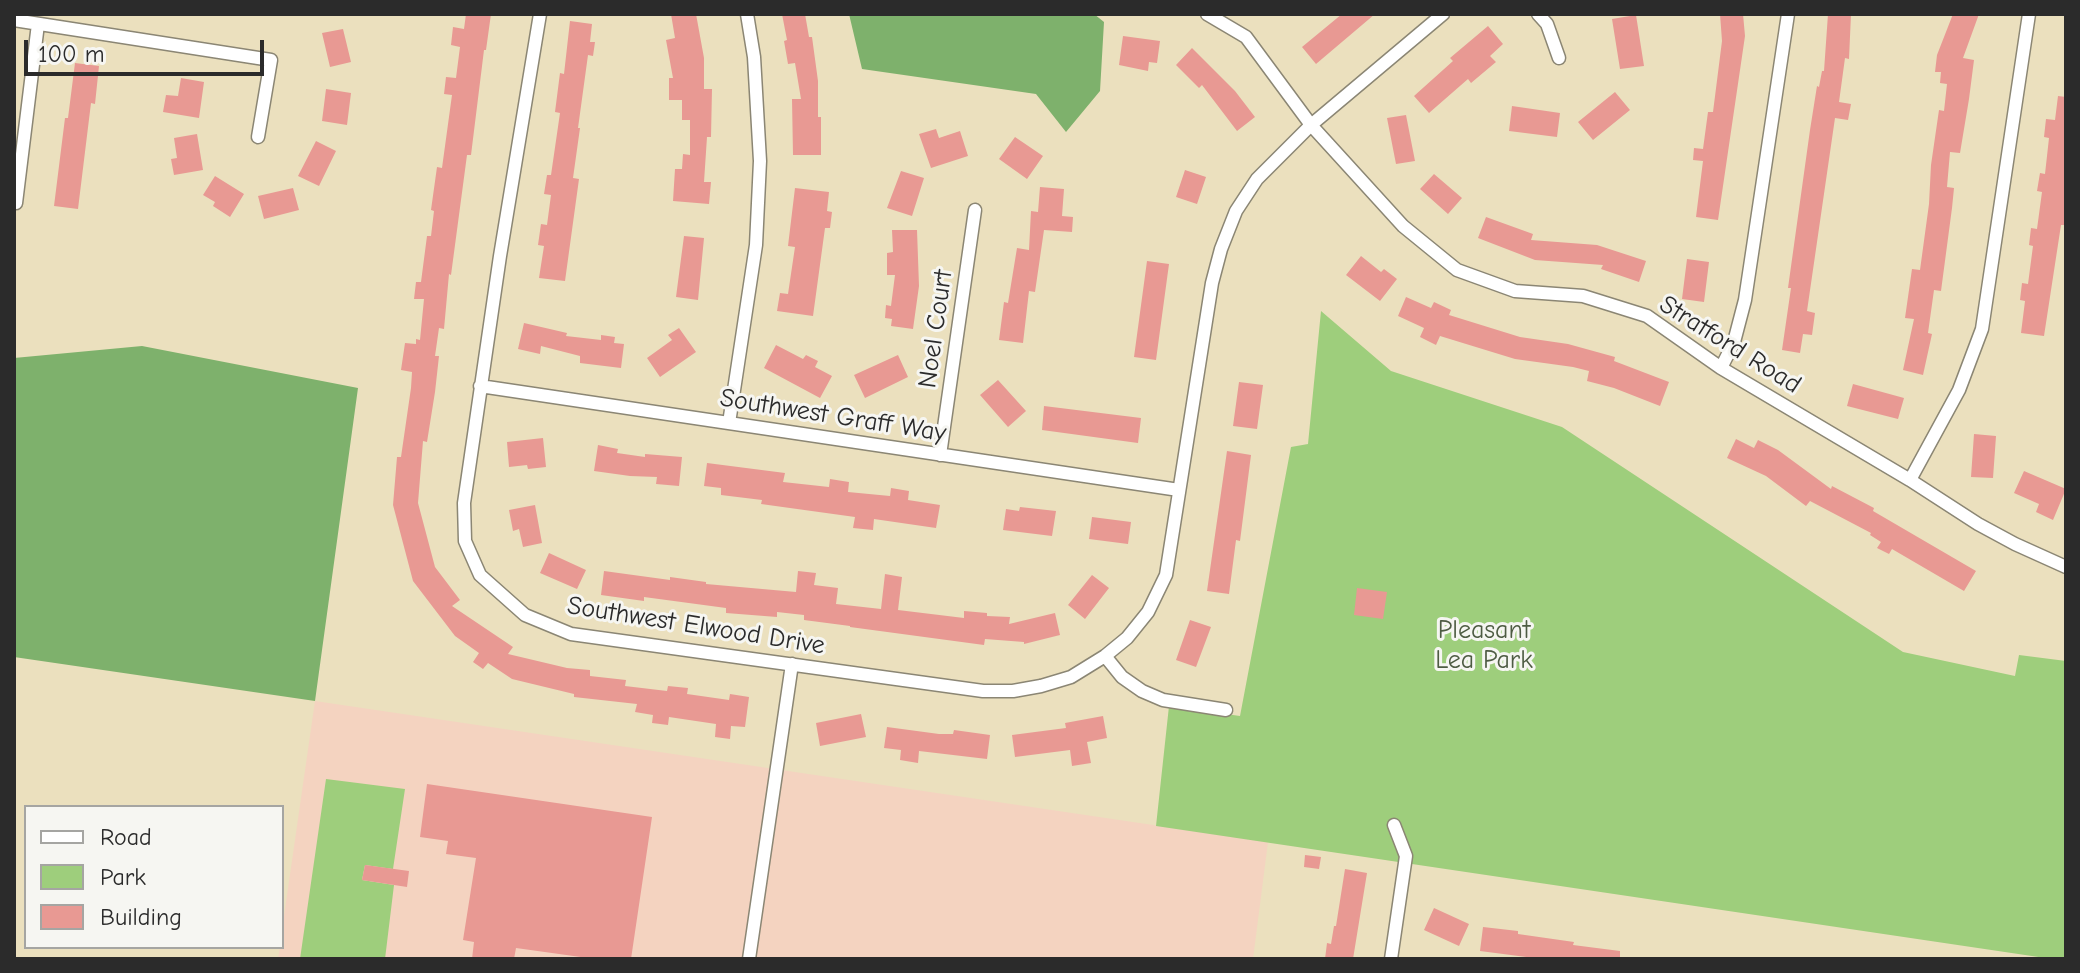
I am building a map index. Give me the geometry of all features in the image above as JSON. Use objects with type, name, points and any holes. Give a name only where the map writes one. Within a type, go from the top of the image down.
[{"type":"street","name":"Southwest Elwood Drive","points":[[540,14],[464,503],[465,541],[480,575],[525,615],[571,634],[983,691],[1013,691],[1071,677],[1127,638],[1148,612],[1166,575],[1212,283],[1236,211],[1257,179],[1311,125],[1443,14]]},
{"type":"street","points":[[729,423],[756,245],[759,189],[754,57],[747,14]]},
{"type":"street","name":"Stratford Road","points":[[1207,14],[1246,37],[1311,125],[1403,226],[1457,270],[1515,291],[1583,296],[1647,316],[1721,368],[1978,524],[2066,567]]},
{"type":"street","points":[[1538,14],[1547,24],[1559,58]]},
{"type":"street","points":[[1721,368],[1734,342],[1745,300],[1788,14]]},
{"type":"street","points":[[1910,480],[1959,390],[1982,329],[2029,14]]},
{"type":"street","points":[[14,20],[271,60],[258,137]]},
{"type":"street","points":[[16,203],[38,24]]},
{"type":"street","name":"Noel Court","points":[[940,455],[975,210]]},
{"type":"street","name":"Southwest Graff Way","points":[[480,386],[1179,490]]},
{"type":"street","points":[[1105,656],[1122,677],[1142,691],[1163,700],[1226,710]]},
{"type":"street","points":[[749,959],[792,664]]},
{"type":"street","points":[[1391,959],[1406,856],[1394,825]]},
{"type":"shaded area","points":[[315,701],[1268,842],[1253,959],[278,959],[280,949],[284,949],[284,916]]},
{"type":"green space","points":[[849,14],[1094,14],[1104,22],[1100,91],[1066,132],[1036,94],[862,69]]},
{"type":"green space","name":"Pleasant Lea Park","points":[[1321,311],[1391,371],[1562,427],[1903,652],[2015,676],[2019,655],[2066,661],[2066,959],[1156,826],[1169,706],[1240,716],[1291,447],[1308,444]]},
{"type":"green space","points":[[142,346],[358,388],[315,701],[14,657],[14,358]]},
{"type":"green space","points":[[326,779],[405,789],[393,869],[365,865],[362,880],[394,885],[385,959],[300,959]]},
{"type":"building","points":[[466,14],[491,14],[471,155],[467,155],[449,274],[444,329],[439,328],[435,392],[427,442],[423,441],[418,503],[435,567],[460,600],[452,606],[513,647],[508,654],[567,668],[590,670],[590,676],[626,680],[625,686],[667,691],[668,686],[688,688],[687,694],[729,700],[730,694],[749,697],[745,727],[731,726],[730,739],[715,737],[716,724],[669,717],[668,725],[652,723],[653,715],[635,712],[637,704],[574,697],[574,694],[512,679],[488,663],[483,669],[473,662],[479,653],[455,636],[413,581],[393,505],[397,457],[401,457],[412,372],[401,370],[405,343],[416,344],[416,339],[420,340],[424,299],[414,299],[416,282],[421,282],[427,236],[431,236],[437,167],[442,168],[452,95],[444,94],[446,77],[456,78],[460,47],[451,45],[453,27],[464,29]]},
{"type":"building","points":[[671,14],[696,14],[704,58],[704,89],[712,89],[711,137],[707,137],[704,182],[711,182],[709,204],[673,201],[675,169],[682,169],[683,154],[690,155],[690,120],[682,120],[682,100],[669,100],[669,78],[673,78],[666,40],[675,38]]},
{"type":"building","points":[[782,14],[805,14],[809,37],[812,37],[818,81],[818,117],[821,117],[821,155],[793,155],[792,99],[801,99],[795,63],[788,64]]},
{"type":"building","points":[[1342,14],[1375,14],[1316,64],[1302,47]]},
{"type":"building","points":[[1720,14],[1743,14],[1745,36],[1718,220],[1696,217],[1703,161],[1693,160],[1694,148],[1703,149],[1708,112],[1713,112],[1722,41]]},
{"type":"building","points":[[1828,14],[1851,14],[1849,59],[1845,58],[1839,102],[1851,104],[1848,120],[1835,118],[1807,311],[1815,313],[1812,335],[1803,334],[1800,353],[1782,350],[1810,130],[1817,86],[1824,71]]},
{"type":"building","points":[[1953,14],[1979,14],[1963,58],[1974,60],[1960,153],[1950,152],[1947,187],[1954,188],[1952,208],[1941,291],[1934,290],[1928,333],[1932,334],[1923,375],[1903,370],[1914,319],[1905,318],[1912,269],[1920,270],[1939,110],[1944,111],[1947,84],[1940,83],[1941,72],[1935,72],[1937,55]]},
{"type":"building","points":[[1636,15],[1644,66],[1620,69],[1612,19]]},
{"type":"building","points":[[570,21],[592,24],[590,42],[595,42],[593,56],[588,55],[578,128],[573,178],[579,179],[565,281],[539,278],[544,246],[538,245],[541,224],[547,225],[551,195],[544,194],[547,175],[551,175],[560,113],[555,112],[560,73],[564,74]]},
{"type":"building","points":[[1488,26],[1503,44],[1490,56],[1496,62],[1471,83],[1468,79],[1429,113],[1414,96],[1453,61],[1450,58]]},
{"type":"building","points":[[343,29],[351,62],[330,67],[322,33]]},
{"type":"building","points":[[1123,36],[1160,41],[1157,63],[1149,62],[1148,71],[1119,65]]},
{"type":"building","points":[[1192,48],[1235,91],[1255,117],[1237,131],[1202,85],[1199,88],[1176,65]]},
{"type":"building","points":[[75,63],[99,66],[95,104],[91,103],[78,209],[54,206]]},
{"type":"building","points":[[181,78],[204,82],[199,118],[163,112],[166,95],[178,96]]},
{"type":"building","points":[[326,89],[351,93],[347,125],[322,121]]},
{"type":"building","points":[[1615,92],[1630,110],[1593,140],[1578,122]]},
{"type":"building","points":[[2058,96],[2066,97],[2066,225],[2061,225],[2044,336],[2021,333],[2025,301],[2020,300],[2022,283],[2028,284],[2033,246],[2029,245],[2031,228],[2037,229],[2042,192],[2037,191],[2040,173],[2045,174],[2049,138],[2044,137],[2046,119],[2055,120]]},
{"type":"building","points":[[1512,106],[1560,113],[1557,137],[1509,131]]},
{"type":"building","points":[[1406,115],[1415,161],[1396,164],[1387,118]]},
{"type":"building","points":[[936,129],[939,138],[960,131],[968,156],[931,168],[919,134]]},
{"type":"building","points":[[197,134],[203,170],[174,175],[171,159],[177,158],[174,138]]},
{"type":"building","points":[[1015,137],[1043,156],[1027,179],[999,159]]},
{"type":"building","points":[[316,141],[336,151],[319,186],[298,176]]},
{"type":"building","points":[[1185,170],[1206,177],[1197,204],[1176,197]]},
{"type":"building","points":[[901,171],[924,178],[912,216],[887,208]]},
{"type":"building","points":[[1434,174],[1462,198],[1448,214],[1420,189]]},
{"type":"building","points":[[215,176],[244,194],[230,217],[203,195]]},
{"type":"building","points":[[1040,187],[1064,189],[1062,216],[1073,217],[1072,232],[1044,230],[1035,292],[1029,291],[1023,343],[999,340],[1017,248],[1029,250],[1031,211],[1038,212]]},
{"type":"building","points":[[293,188],[299,210],[264,219],[258,196]]},
{"type":"building","points":[[795,188],[829,192],[827,211],[832,212],[830,228],[825,228],[813,316],[777,311],[780,293],[788,294],[795,247],[788,246]]},
{"type":"building","points":[[1486,217],[1533,234],[1531,240],[1597,245],[1646,261],[1639,282],[1601,269],[1603,265],[1535,260],[1478,238]]},
{"type":"building","points":[[892,230],[917,230],[919,286],[913,329],[891,326],[892,319],[885,318],[886,305],[891,306],[895,275],[887,275],[887,253],[893,252]]},
{"type":"building","points":[[684,236],[704,238],[698,300],[676,297]]},
{"type":"building","points":[[1361,256],[1381,272],[1384,269],[1397,279],[1380,301],[1346,275]]},
{"type":"building","points":[[1687,259],[1709,262],[1704,302],[1682,299]]},
{"type":"building","points":[[1147,261],[1169,264],[1156,360],[1134,357]]},
{"type":"building","points":[[1406,297],[1431,308],[1434,302],[1451,310],[1449,315],[1520,337],[1568,344],[1615,357],[1614,361],[1669,382],[1660,406],[1587,381],[1589,371],[1515,359],[1440,336],[1436,345],[1420,337],[1424,328],[1398,316]]},
{"type":"building","points":[[524,323],[567,333],[566,336],[601,340],[601,335],[615,337],[614,343],[624,344],[621,368],[580,363],[580,356],[541,346],[540,354],[518,349]]},
{"type":"building","points":[[679,328],[696,352],[660,377],[647,358],[672,340],[668,335]]},
{"type":"building","points":[[776,345],[803,359],[806,355],[818,361],[815,367],[832,376],[820,398],[764,368]]},
{"type":"building","points":[[898,355],[908,377],[865,398],[854,375]]},
{"type":"building","points":[[998,380],[1026,411],[1008,427],[980,395]]},
{"type":"building","points":[[1239,382],[1263,385],[1257,429],[1233,426]]},
{"type":"building","points":[[1853,384],[1904,398],[1898,419],[1847,406]]},
{"type":"building","points":[[1044,406],[1141,418],[1138,443],[1042,430]]},
{"type":"building","points":[[1974,434],[1996,436],[1993,478],[1971,477]]},
{"type":"building","points":[[543,438],[546,467],[509,467],[507,442]]},
{"type":"building","points":[[1736,439],[1754,448],[1758,440],[1778,450],[1831,489],[1832,486],[1874,508],[1873,511],[1976,571],[1964,591],[1892,549],[1889,554],[1877,548],[1881,542],[1871,533],[1810,501],[1806,506],[1766,476],[1727,458]]},
{"type":"building","points":[[598,445],[618,449],[617,453],[645,457],[645,454],[682,457],[679,486],[656,484],[657,477],[594,471]]},
{"type":"building","points":[[1227,451],[1251,455],[1240,541],[1236,540],[1229,594],[1207,591]]},
{"type":"building","points":[[707,463],[785,473],[783,482],[829,487],[830,479],[849,482],[848,492],[890,496],[891,488],[909,491],[908,500],[940,505],[936,528],[874,519],[873,530],[853,528],[855,517],[761,504],[762,500],[721,495],[721,488],[704,486]]},
{"type":"building","points":[[2024,471],[2066,489],[2053,520],[2036,512],[2039,504],[2014,493]]},
{"type":"building","points":[[535,505],[542,543],[523,547],[519,529],[513,531],[509,510]]},
{"type":"building","points":[[1020,507],[1056,511],[1052,536],[1003,530],[1006,509],[1019,511]]},
{"type":"building","points":[[1092,517],[1131,522],[1128,544],[1089,539]]},
{"type":"building","points":[[549,553],[586,570],[577,589],[540,573]]},
{"type":"building","points":[[604,571],[796,592],[798,571],[816,573],[814,585],[838,588],[836,604],[881,609],[885,574],[902,577],[898,610],[964,618],[964,611],[987,613],[987,616],[1010,617],[1009,624],[1055,613],[1060,635],[1024,644],[985,639],[984,645],[804,620],[804,615],[777,612],[777,617],[726,613],[726,608],[644,597],[644,601],[601,595]]},
{"type":"building","points":[[1092,575],[1109,588],[1085,619],[1068,605]]},
{"type":"building","points":[[1357,588],[1387,592],[1383,619],[1354,615]]},
{"type":"building","points":[[1190,620],[1211,627],[1196,667],[1176,660]]},
{"type":"building","points":[[861,714],[866,737],[820,746],[816,723]]},
{"type":"building","points":[[1103,716],[1107,738],[1087,742],[1091,763],[1072,766],[1070,750],[1015,757],[1012,735],[1066,728],[1065,723]]},
{"type":"building","points":[[887,727],[939,734],[953,734],[954,730],[990,735],[987,759],[919,751],[918,763],[900,760],[901,750],[884,748]]},
{"type":"building","points":[[427,784],[652,817],[631,959],[595,959],[516,948],[514,959],[472,959],[474,942],[463,940],[476,858],[446,854],[448,841],[420,837]]},
{"type":"building","points":[[1305,855],[1321,857],[1319,869],[1304,867]]},
{"type":"building","points":[[365,865],[409,871],[407,887],[362,880]]},
{"type":"building","points":[[1345,869],[1367,873],[1353,959],[1325,959],[1327,943],[1331,944],[1336,926]]},
{"type":"building","points":[[1434,908],[1469,924],[1459,946],[1424,930]]},
{"type":"building","points":[[1483,927],[1620,951],[1620,959],[1533,959],[1480,951]]}]
